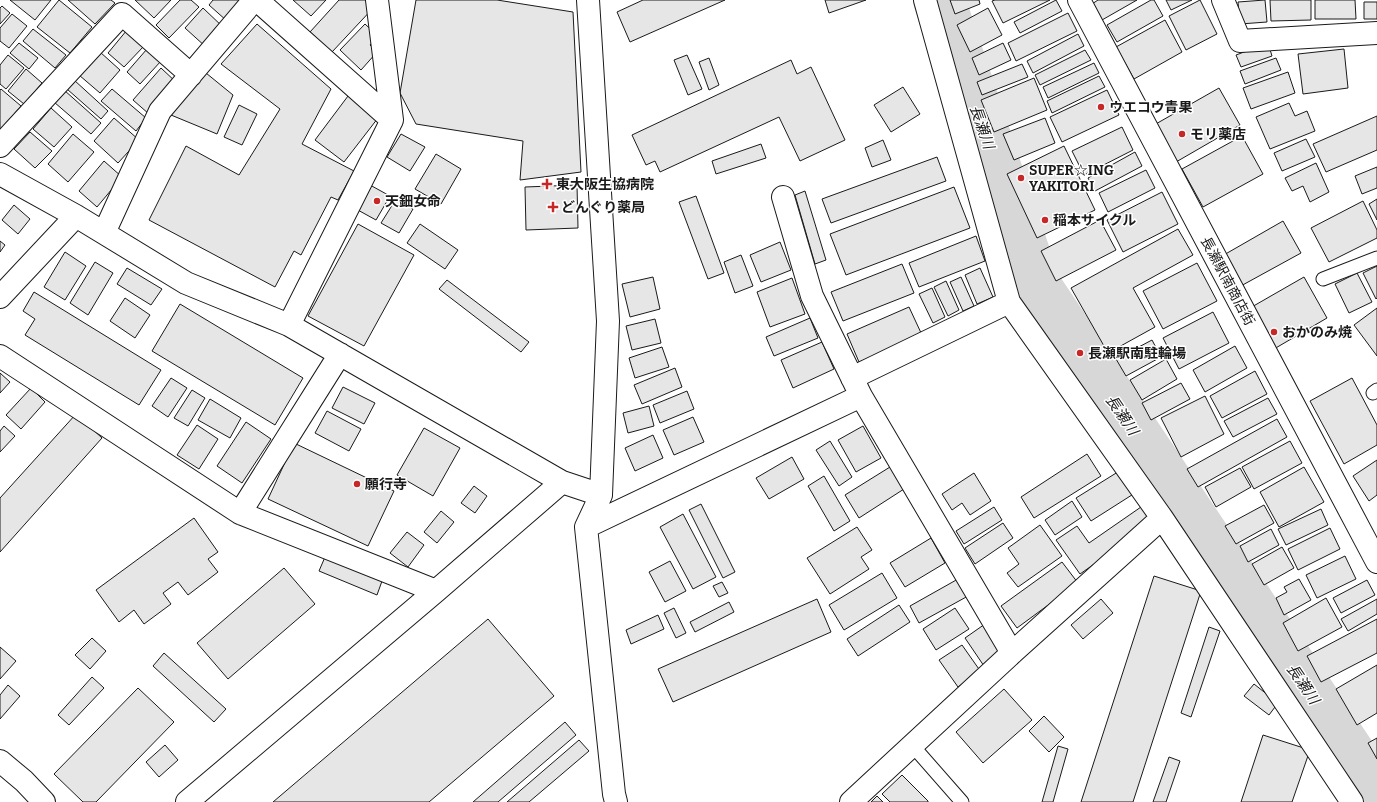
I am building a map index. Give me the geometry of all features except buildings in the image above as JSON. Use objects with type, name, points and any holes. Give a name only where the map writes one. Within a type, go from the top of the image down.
[{"type":"street","points":[[104,233],[160,111],[256,0],[392,120]]},
{"type":"street","points":[[289,325],[392,120],[377,0]]},
{"type":"street","points":[[588,0],[608,321],[601,495],[586,528],[611,799]]},
{"type":"street","points":[[924,0],[1009,302],[1162,518],[1352,802]]},
{"type":"street","name":"長瀬駅南商店街","points":[[1079,0],[1377,562]]},
{"type":"street","points":[[1223,0],[1240,41],[1377,33]]},
{"type":"street","points":[[0,146],[122,14],[191,75]]},
{"type":"street","points":[[0,174],[76,216],[186,283],[289,325],[562,482],[601,495]]},
{"type":"street","points":[[783,197],[812,296],[857,387],[1012,653]]},
{"type":"street","points":[[0,297],[76,216]]},
{"type":"street","points":[[586,528],[857,387],[1009,302]]},
{"type":"street","points":[[240,513],[340,354]]},
{"type":"street","points":[[0,356],[240,513],[436,591]]},
{"type":"street","points":[[188,802],[562,482]]},
{"type":"street","points":[[851,802],[1012,653],[1162,518]]},
{"type":"street","points":[[0,761],[24,781],[44,802]]},
{"type":"lane","points":[[1323,279],[1377,258]]},
{"type":"lane","points":[[912,745],[962,802]]},
{"type":"waterway","name":"長瀬川","points":[[939,0],[1035,286],[1377,795]]},
{"type":"place","name":"ウエコウ青果","points":[[1101,107]]},
{"type":"place","name":"モリ薬店","points":[[1182,134]]},
{"type":"place","name":"SUPER☆ING YAKITORI","points":[[1021,178]]},
{"type":"place","name":"東大阪生協病院","points":[[547,184]]},
{"type":"place","name":"天鈿女命","points":[[377,201]]},
{"type":"place","name":"どんぐり薬局","points":[[553,207]]},
{"type":"place","name":"稲本サイクル","points":[[1045,220]]},
{"type":"place","name":"おかのみ焼","points":[[1274,332]]},
{"type":"place","name":"長瀬駅南駐輪場","points":[[1080,353]]},
{"type":"place","name":"願行寺","points":[[357,484]]}]
